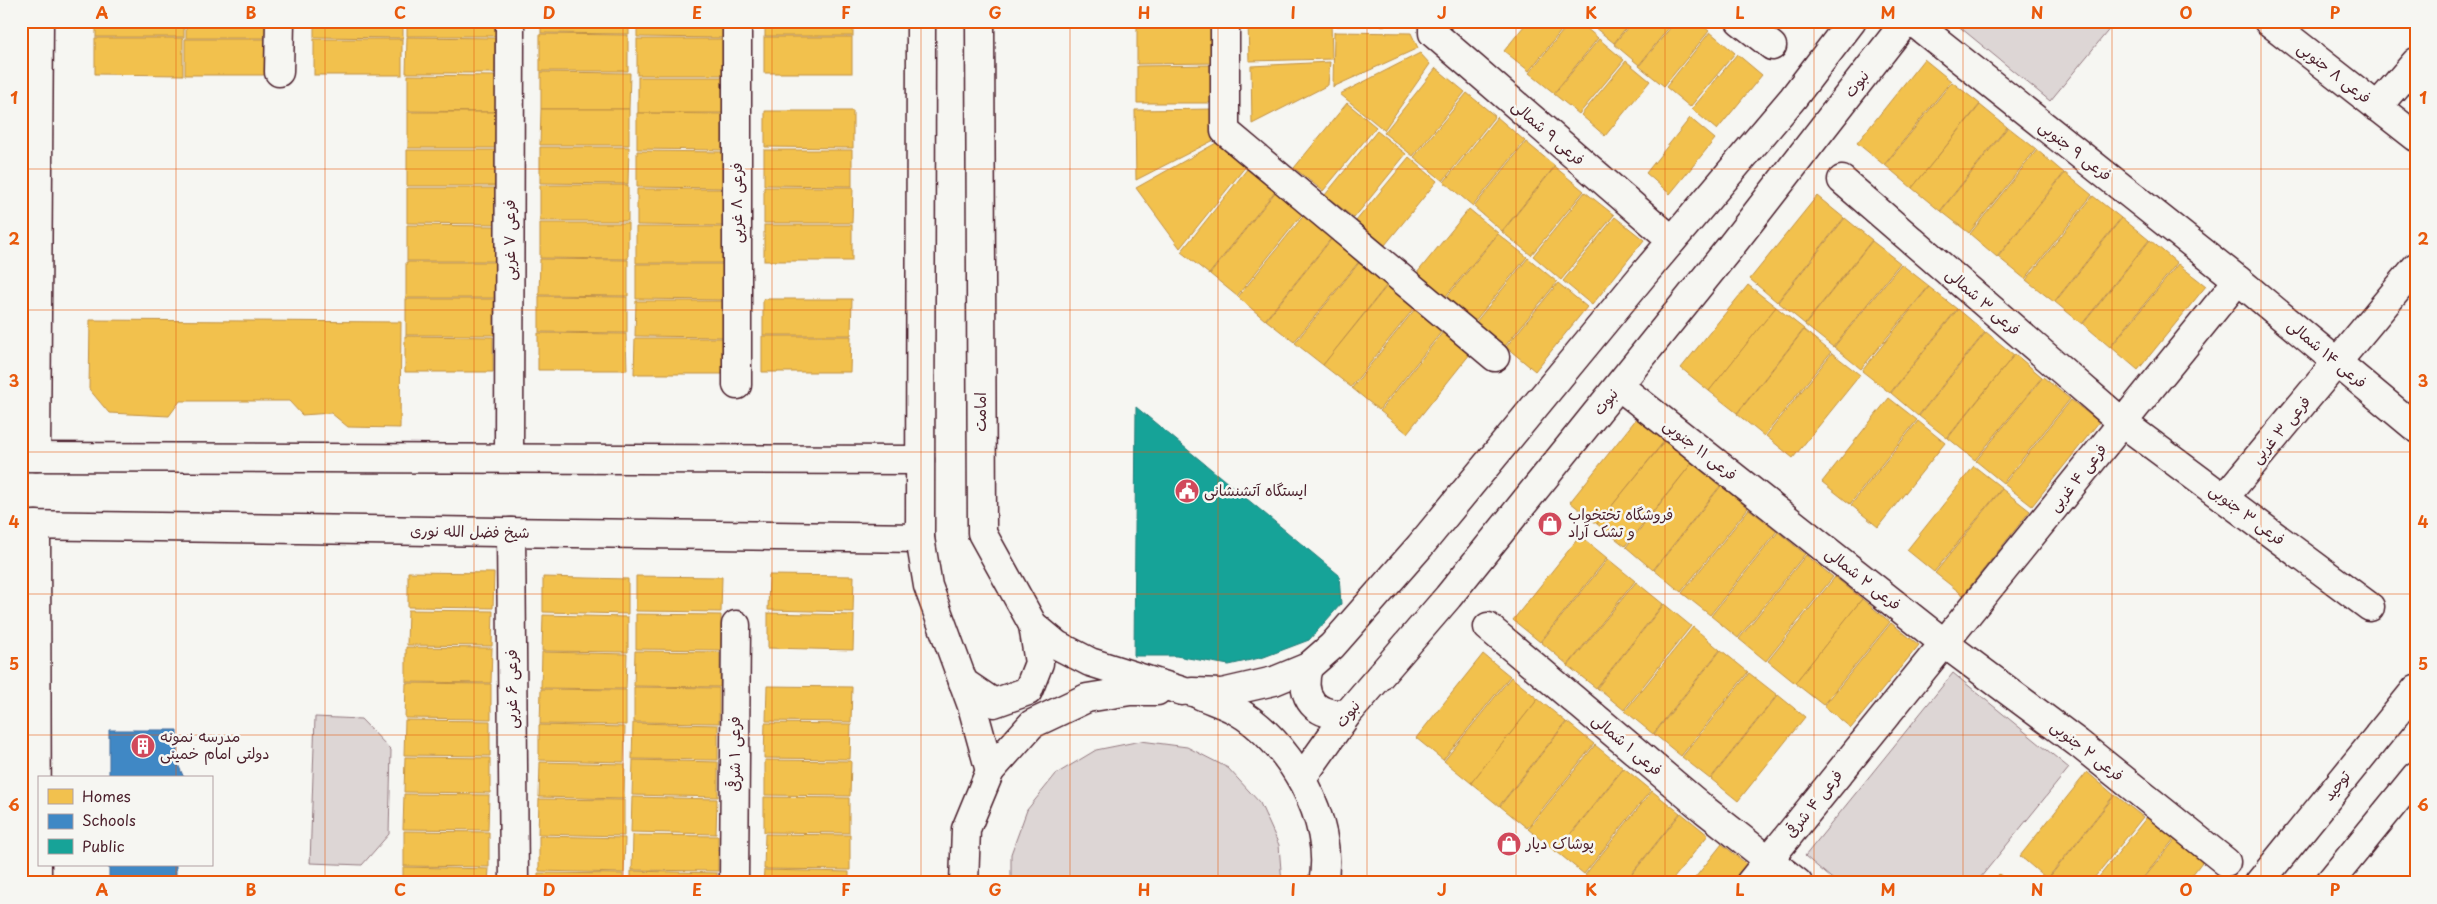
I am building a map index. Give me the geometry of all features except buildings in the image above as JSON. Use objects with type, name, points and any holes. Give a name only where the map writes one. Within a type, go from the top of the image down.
[{"type":"street","points":[[39,21],[29,457],[920,460]]},
{"type":"street","points":[[279,72],[280,21]]},
{"type":"street","name":"فرعی ۷ غربی","points":[[509,458],[510,21]]},
{"type":"street","name":"فرعی ۸ غربی","points":[[737,21],[737,384]]},
{"type":"street","points":[[921,21],[920,538],[928,586],[963,682],[990,771]]},
{"type":"street","name":"امامت","points":[[980,21],[982,533],[1033,625],[1056,646],[1090,662],[1187,692]]},
{"type":"street","points":[[1225,21],[1225,131],[1495,357]]},
{"type":"street","name":"فرعی ۹ شمالی","points":[[1433,21],[1433,33],[1672,240]]},
{"type":"street","points":[[1740,21],[1772,46]]},
{"type":"street","points":[[964,883],[966,830],[990,771],[1032,724],[1087,698],[1130,691],[1222,693],[1274,681],[1308,667],[1332,646],[1420,546],[1672,240],[1793,98],[1852,21]]},
{"type":"street","name":"نبوت","points":[[1302,778],[1348,712],[1448,597],[1619,386],[1731,246],[1906,21]]},
{"type":"street","name":"فرعی ۹ جنوبی","points":[[1912,21],[2238,280]]},
{"type":"street","name":"فرعی ۸ جنوبی","points":[[2268,21],[2416,137]]},
{"type":"street","points":[[2377,107],[2416,62]]},
{"type":"street","name":"فرعی ۳ شمالی","points":[[1842,180],[2123,423]]},
{"type":"street","name":"فرعی ۳ غربی","points":[[2224,498],[2412,271]]},
{"type":"street","points":[[2123,423],[2238,280]]},
{"type":"street","name":"فرعی ۱۴ شمالی","points":[[2238,280],[2416,428]]},
{"type":"street","name":"فرعی ۱۱ جنوبی","points":[[1619,386],[1782,514]]},
{"type":"street","name":"فرعی ۳ جنوبی","points":[[2123,423],[2370,607]]},
{"type":"street","name":"فرعی ۴ غربی","points":[[1944,643],[2123,423]]},
{"type":"street","name":"فرعی ۲ شمالی","points":[[1782,514],[1944,643]]},
{"type":"street","points":[[29,525],[36,580],[37,883]]},
{"type":"street","name":"شیخ فضل الله نوری","points":[[29,525],[920,538]]},
{"type":"street","name":"فرعی ۶ غربی","points":[[511,532],[514,883]]},
{"type":"street","points":[[21,554],[36,580]]},
{"type":"street","name":"فرعی ۱ شرقی","points":[[734,883],[736,625]]},
{"type":"street","points":[[963,682],[994,703],[1028,691],[1039,663],[1033,625]]},
{"type":"street","name":"فرعی ۱ شمالی","points":[[1488,628],[1705,810],[1798,883]]},
{"type":"street","name":"فرعی ۴ شرقی","points":[[1769,860],[1944,643]]},
{"type":"street","name":"فرعی ۲ جنوبی","points":[[1944,643],[2078,743],[2226,862]]},
{"type":"street","points":[[1308,667],[1304,680],[1306,693],[1312,704],[1323,712],[1335,715],[1348,712]]},
{"type":"street","name":"توحید","points":[[2259,883],[2416,689]]},
{"type":"street","points":[[1187,692],[1236,711],[1273,740],[1302,778],[1322,832],[1328,878]]},
{"type":"street","points":[[2329,883],[2416,776]]},
{"type":"street","points":[[1750,883],[1769,860]]},
{"type":"shaded area","points":[[1959,21],[2116,21],[2050,101],[1956,24]]},
{"type":"shaded area","points":[[1953,673],[2069,768],[1976,883],[1837,883],[1805,856]]},
{"type":"shaded area","points":[[315,717],[361,719],[391,750],[389,834],[362,865],[310,863]]},
{"type":"shaded area","points":[[1141,741],[1187,747],[1228,768],[1260,803],[1279,845],[1282,883],[1011,883],[1011,854],[1027,810],[1056,774],[1096,750]]},
{"type":"place","name":"ایستگاه آتشنشانی","points":[[1187,491]]},
{"type":"place","name":"فروشگاه تختخواب و تشک آراد","points":[[1550,524]]},
{"type":"place","name":"مدرسه نمونه دولتی امام خمینی","points":[[143,746]]},
{"type":"place","name":"پوشاک دیار","points":[[1509,844]]}]
